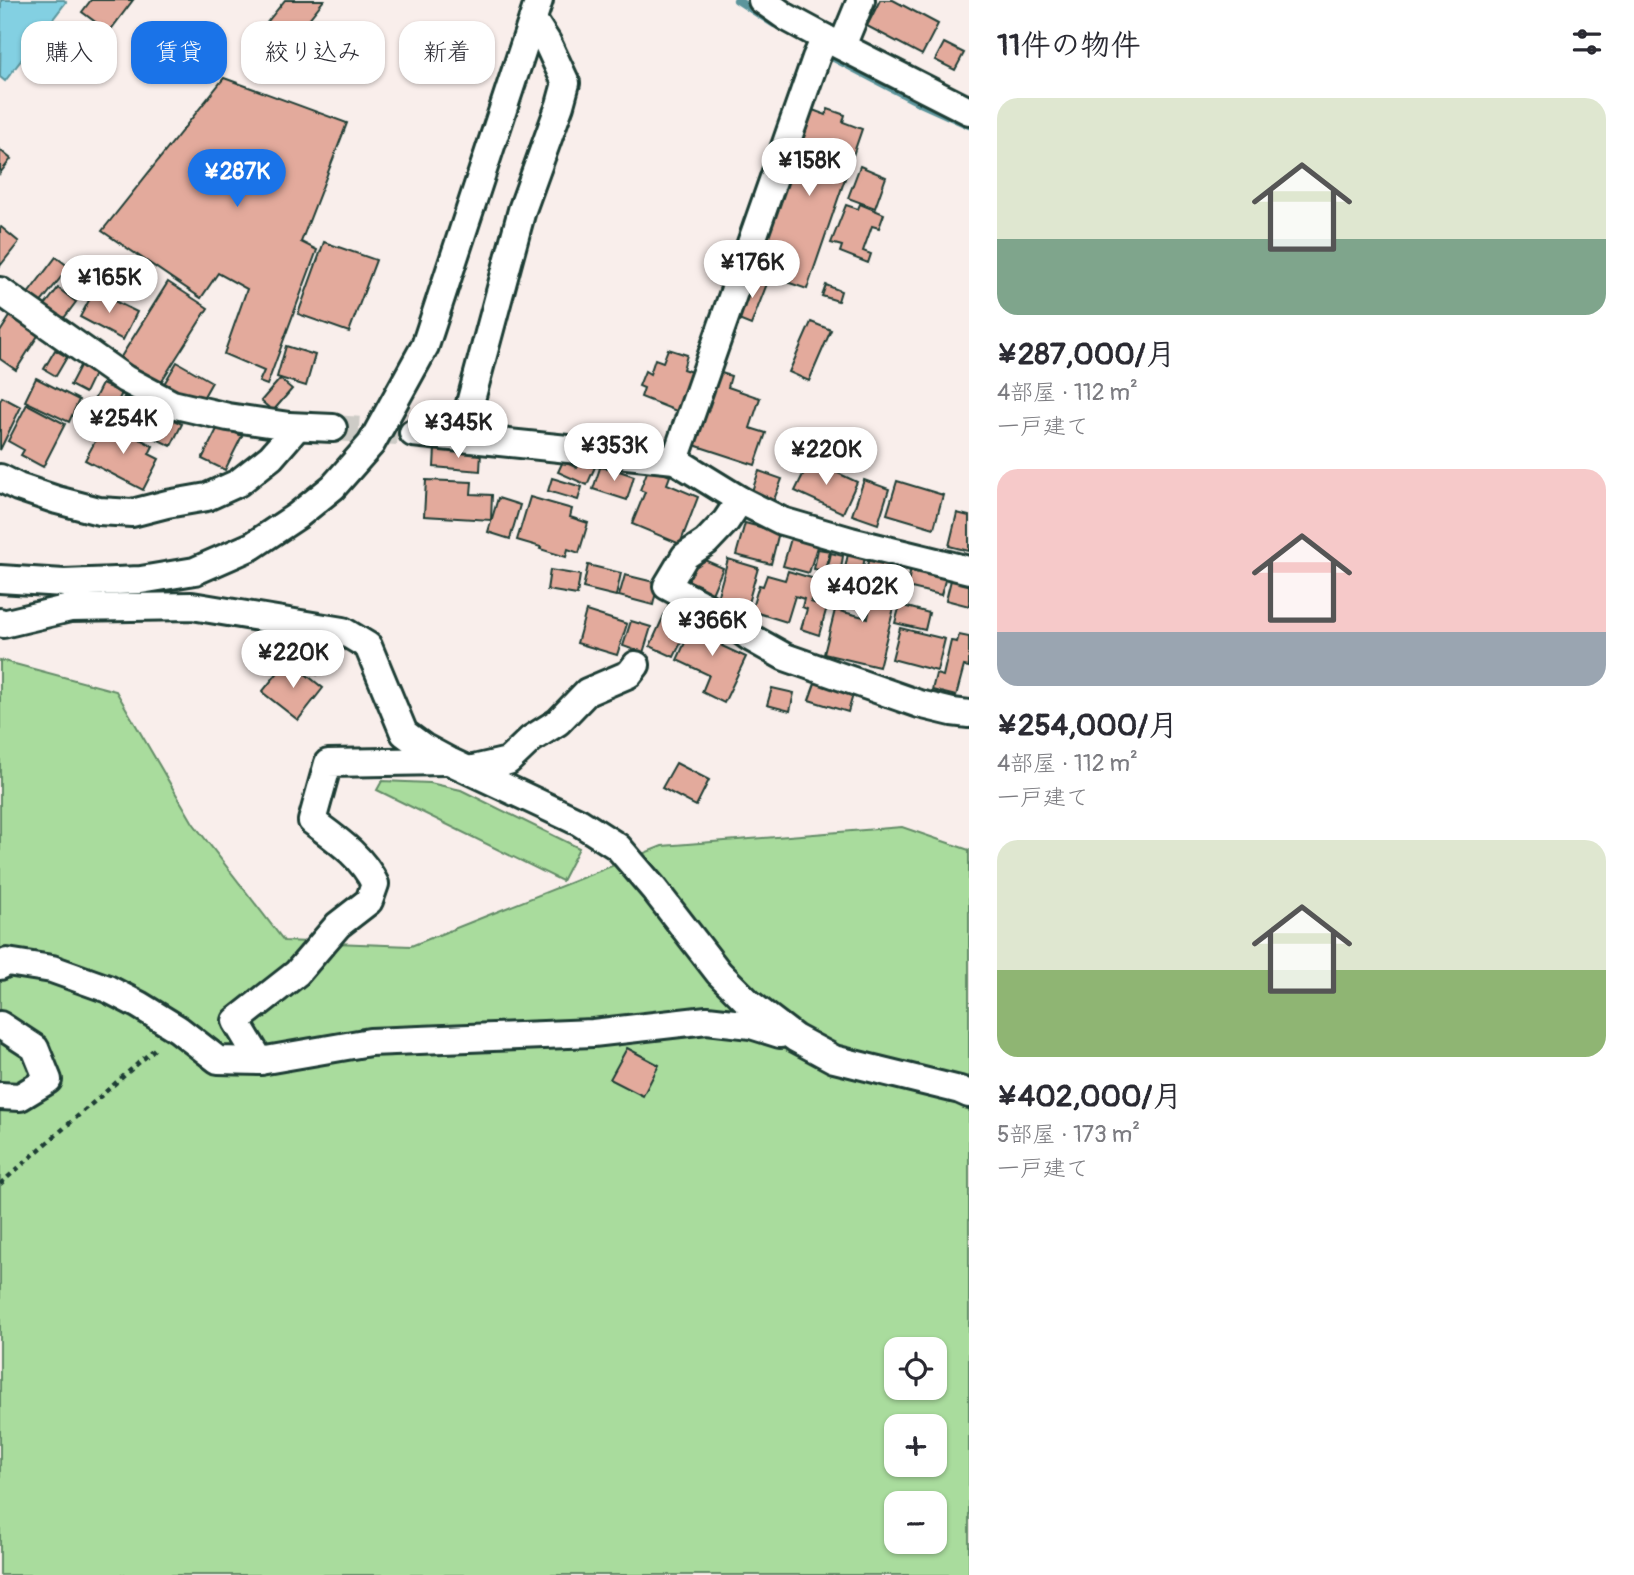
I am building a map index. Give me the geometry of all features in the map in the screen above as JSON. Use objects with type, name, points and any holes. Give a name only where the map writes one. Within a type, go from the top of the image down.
[{"type":"street","points":[[762,0],[826,47],[969,111]]},
{"type":"street","points":[[675,460],[826,47],[862,0]]},
{"type":"street","points":[[461,438],[522,210],[566,83],[536,10]]},
{"type":"street","points":[[0,579],[64,583],[141,580],[195,570],[252,546],[297,516],[333,486],[371,444],[425,346],[536,10]]},
{"type":"street","points":[[0,291],[125,379],[172,404],[229,417],[297,427],[333,428]]},
{"type":"street","points":[[0,478],[44,496],[99,511],[132,513],[207,497],[238,483],[271,457],[297,427]]},
{"type":"street","points":[[413,433],[675,460],[740,500],[782,521],[969,570]]},
{"type":"street","points":[[740,500],[726,521],[706,542],[685,556],[667,586],[713,611],[751,638],[785,657],[919,704],[969,714]]},
{"type":"street","points":[[0,622],[4,624],[70,608],[192,606],[343,631],[368,646],[404,733],[422,747],[579,822],[618,847],[719,973],[750,1003],[795,1038],[834,1059],[969,1094]]},
{"type":"street","points":[[260,1061],[236,1021],[297,973],[338,925],[369,901],[375,884],[368,870],[343,844],[312,821],[328,762],[459,766],[508,761],[531,739],[558,722],[587,692],[629,674],[635,665]]},
{"type":"street","points":[[0,966],[6,962],[52,969],[108,989],[178,1029],[218,1060],[260,1061],[370,1042],[593,1033],[707,1020],[751,1025],[795,1038]]},
{"type":"street","points":[[0,1025],[35,1048],[48,1080],[20,1097],[0,1096]]},
{"type":"path","points":[[0,1184],[178,1029]]},
{"type":"green space","points":[[0,660],[116,691],[193,823],[284,941],[411,946],[662,846],[902,827],[969,850],[969,1575],[0,1575]]},
{"type":"green space","points":[[382,781],[430,783],[461,790],[579,848],[562,881],[377,790]]},
{"type":"water","points":[[1,0],[64,0],[66,2],[51,21],[21,21],[21,60],[5,81],[0,77]]},
{"type":"building","points":[[91,0],[133,0],[117,21],[94,21],[82,12]]},
{"type":"building","points":[[285,0],[324,0],[307,21],[268,21]]},
{"type":"building","points":[[880,0],[893,0],[938,24],[922,55],[867,26]]},
{"type":"building","points":[[944,43],[964,53],[955,70],[935,60]]},
{"type":"building","points":[[227,79],[347,123],[301,242],[317,250],[267,385],[259,382],[264,371],[224,354],[247,289],[218,273],[201,298],[102,231],[219,84],[227,84]]},
{"type":"building","points":[[810,109],[826,115],[828,109],[845,115],[843,122],[862,129],[807,289],[755,271]]},
{"type":"building","points":[[0,150],[11,159],[0,173]]},
{"type":"building","points":[[860,166],[886,177],[875,208],[848,198]]},
{"type":"building","points":[[860,204],[884,214],[879,228],[872,226],[863,251],[871,254],[868,263],[840,252],[842,246],[831,243],[846,205],[858,209]]},
{"type":"building","points":[[0,228],[19,242],[0,266]]},
{"type":"building","points":[[324,242],[376,260],[349,332],[298,314]]},
{"type":"building","points":[[56,257],[69,267],[39,305],[27,295]]},
{"type":"building","points":[[117,266],[143,281],[131,300],[105,286]]},
{"type":"building","points":[[752,275],[768,281],[751,325],[736,319]]},
{"type":"building","points":[[168,282],[208,308],[159,385],[119,360]]},
{"type":"building","points":[[826,285],[841,291],[838,301],[822,296]]},
{"type":"building","points":[[58,288],[76,302],[61,322],[43,308]]},
{"type":"building","points":[[94,291],[137,312],[123,340],[80,317]]},
{"type":"building","points":[[11,315],[39,334],[16,370],[0,359],[0,332]]},
{"type":"building","points":[[811,322],[831,330],[809,381],[789,372]]},
{"type":"building","points":[[286,346],[315,355],[306,386],[277,377]]},
{"type":"building","points":[[668,349],[687,355],[683,369],[700,375],[679,412],[641,397],[644,388],[639,386],[645,371],[650,374],[655,359],[663,362]]},
{"type":"building","points":[[55,350],[67,357],[56,376],[44,369]]},
{"type":"building","points":[[177,362],[212,382],[199,405],[164,384]]},
{"type":"building","points":[[81,364],[95,372],[85,393],[70,385]]},
{"type":"building","points":[[718,372],[731,376],[728,387],[760,398],[750,428],[766,433],[755,465],[694,445]]},
{"type":"building","points":[[36,378],[79,400],[69,422],[25,401]]},
{"type":"building","points":[[280,379],[292,389],[273,411],[261,401]]},
{"type":"building","points":[[102,384],[122,393],[110,418],[104,415],[95,434],[80,427]]},
{"type":"building","points":[[2,397],[21,407],[0,450],[0,401]]},
{"type":"building","points":[[124,397],[152,410],[141,432],[113,419]]},
{"type":"building","points":[[27,404],[65,424],[43,467],[21,455],[24,450],[8,441]]},
{"type":"building","points":[[155,411],[182,424],[171,446],[144,433]]},
{"type":"building","points":[[106,421],[153,446],[149,454],[159,459],[143,490],[85,460]]},
{"type":"building","points":[[219,425],[242,436],[225,470],[202,459]]},
{"type":"building","points":[[435,448],[481,452],[480,471],[434,467]]},
{"type":"building","points":[[810,460],[857,482],[843,513],[795,491]]},
{"type":"building","points":[[563,461],[577,468],[580,461],[595,467],[587,485],[558,472]]},
{"type":"building","points":[[601,465],[634,476],[627,500],[593,489]]},
{"type":"building","points":[[649,467],[670,476],[667,484],[698,497],[680,544],[632,524],[645,492],[640,490]]},
{"type":"building","points":[[759,471],[782,479],[773,502],[751,494]]},
{"type":"building","points":[[552,478],[582,487],[578,500],[548,491]]},
{"type":"building","points":[[426,480],[472,482],[471,494],[492,495],[491,520],[424,516]]},
{"type":"building","points":[[864,480],[889,489],[878,524],[852,515]]},
{"type":"building","points":[[897,481],[943,495],[934,528],[887,514]]},
{"type":"building","points":[[530,497],[572,509],[570,517],[588,523],[579,553],[568,549],[566,557],[517,540]]},
{"type":"building","points":[[498,498],[520,505],[510,539],[488,532]]},
{"type":"building","points":[[957,513],[969,516],[969,551],[949,546]]},
{"type":"building","points":[[745,523],[779,532],[771,564],[736,555]]},
{"type":"building","points":[[792,535],[818,543],[809,573],[783,566]]},
{"type":"building","points":[[818,549],[830,551],[826,571],[814,569]]},
{"type":"building","points":[[831,553],[843,556],[841,569],[828,566]]},
{"type":"building","points":[[848,554],[865,557],[861,577],[844,573]]},
{"type":"building","points":[[695,556],[723,568],[709,601],[697,596],[701,586],[685,579]]},
{"type":"building","points":[[869,557],[890,561],[887,575],[866,571]]},
{"type":"building","points":[[728,559],[758,568],[746,610],[716,602]]},
{"type":"building","points":[[912,564],[947,573],[941,595],[907,587]]},
{"type":"building","points":[[588,565],[621,573],[616,596],[583,588]]},
{"type":"building","points":[[550,570],[580,575],[577,595],[547,590]]},
{"type":"building","points":[[788,571],[818,580],[811,602],[827,607],[819,635],[801,629],[807,609],[802,607],[804,599],[795,596],[787,622],[751,611],[759,585],[763,586],[767,575],[785,580]]},
{"type":"building","points":[[824,573],[835,576],[832,594],[820,592]]},
{"type":"building","points":[[625,575],[658,583],[653,605],[619,596]]},
{"type":"building","points":[[843,578],[898,592],[879,667],[824,654],[835,610],[868,618],[870,608],[837,600]]},
{"type":"building","points":[[951,580],[969,584],[969,606],[946,600]]},
{"type":"building","points":[[670,602],[695,614],[674,657],[650,646]]},
{"type":"building","points":[[900,605],[929,613],[925,630],[895,623]]},
{"type":"building","points":[[586,611],[627,624],[617,655],[577,643]]},
{"type":"building","points":[[697,616],[729,631],[722,646],[746,657],[724,703],[702,692],[709,675],[677,660]]},
{"type":"building","points":[[631,621],[651,627],[643,653],[623,646]]},
{"type":"building","points":[[900,628],[945,639],[937,671],[892,659]]},
{"type":"building","points":[[959,635],[969,637],[969,667],[964,666],[956,696],[932,690],[936,674],[943,676],[951,641],[957,642]]},
{"type":"building","points":[[309,644],[329,659],[317,675],[297,661]]},
{"type":"building","points":[[288,660],[323,688],[298,720],[262,692]]},
{"type":"building","points":[[818,675],[855,688],[848,712],[809,700]]},
{"type":"building","points":[[772,688],[794,693],[790,711],[767,705]]},
{"type":"building","points":[[676,763],[709,780],[696,806],[662,788]]},
{"type":"building","points":[[627,1048],[659,1065],[643,1096],[610,1079]]},
{"type":"waterway","points":[[737,0],[774,24]]},
{"type":"waterway","points":[[824,53],[969,125]]},
{"type":"tunnel","points":[[333,428],[413,433]]}]
